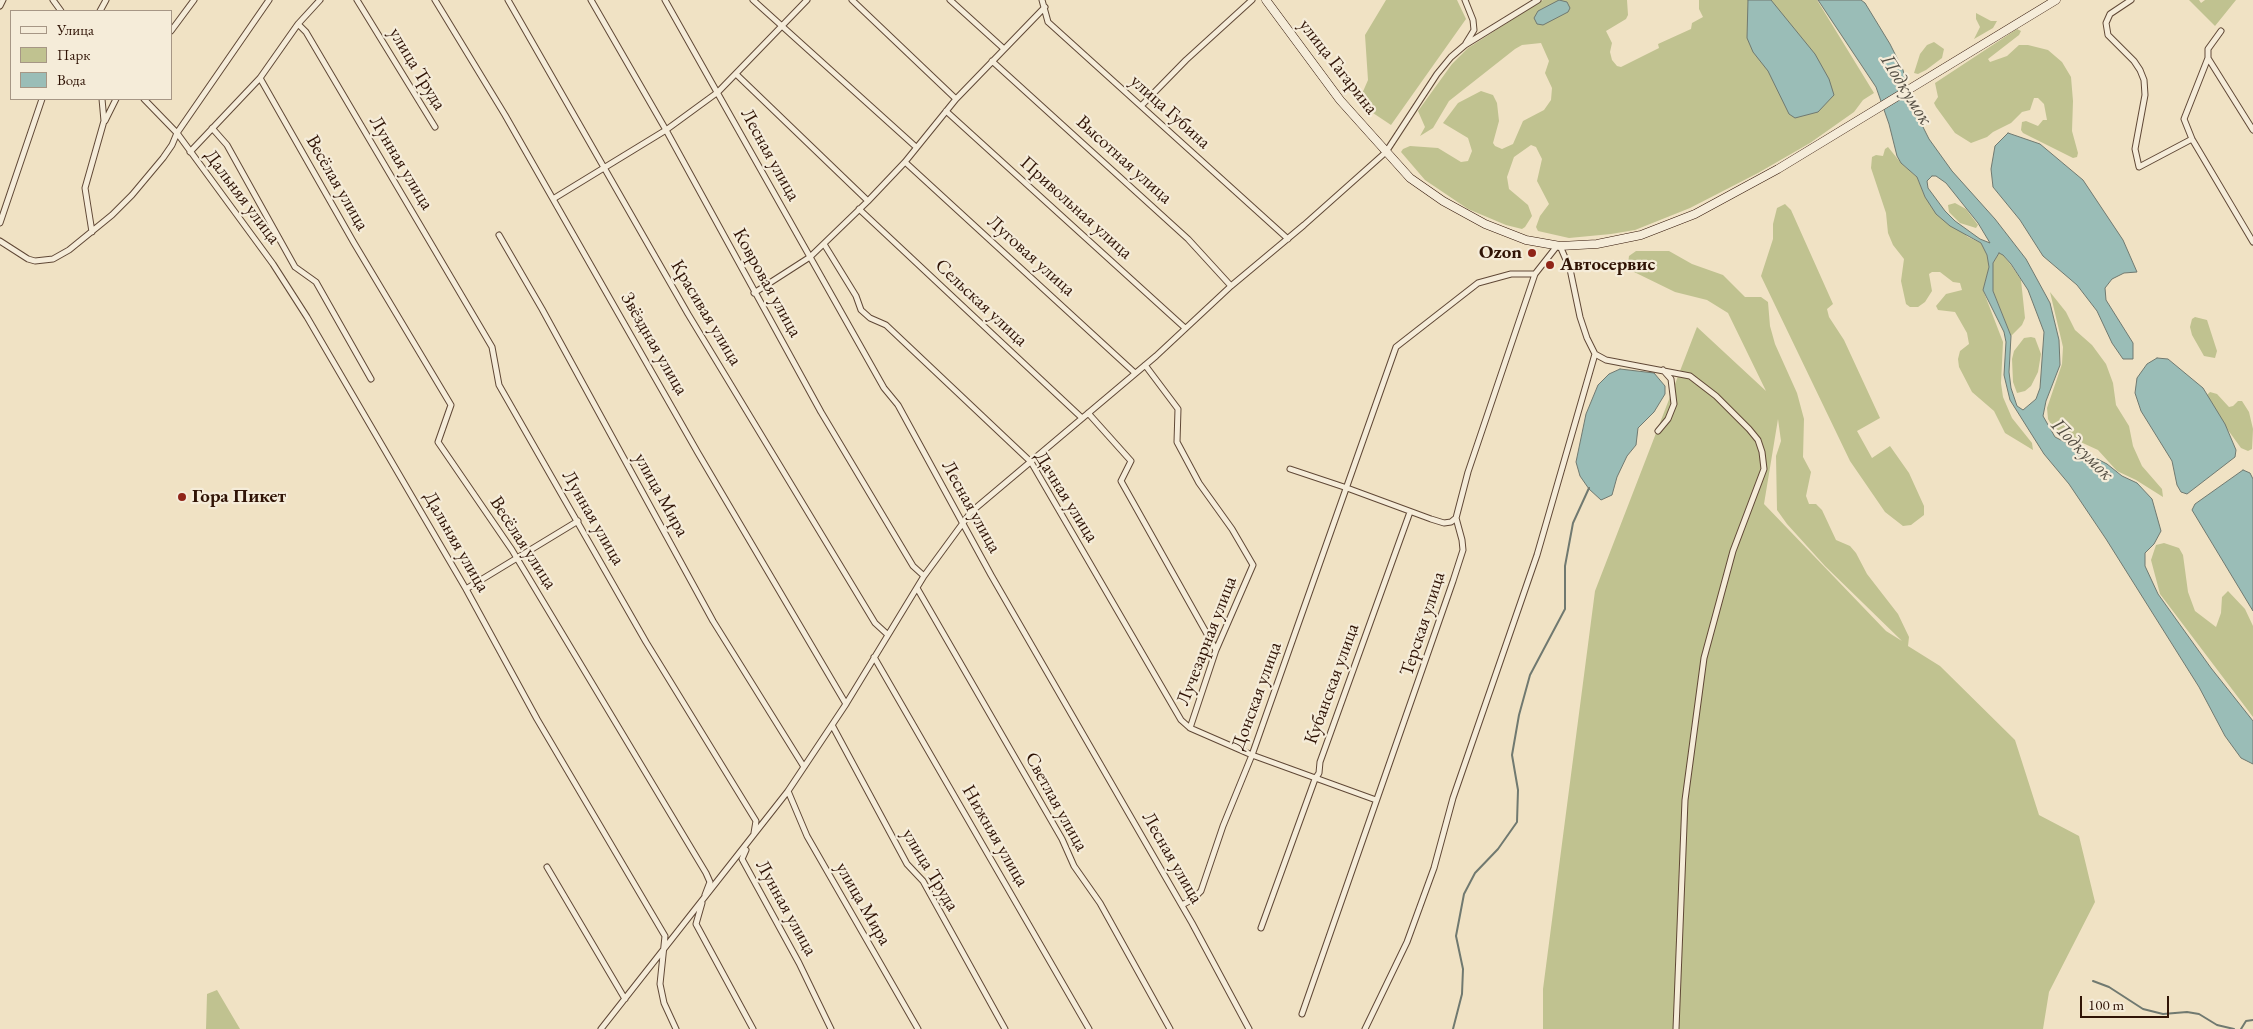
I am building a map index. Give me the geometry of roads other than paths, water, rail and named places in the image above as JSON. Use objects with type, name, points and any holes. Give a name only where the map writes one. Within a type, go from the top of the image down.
[{"type":"street","points":[[0,6],[3,0]]},
{"type":"street","points":[[172,30],[194,0]]},
{"type":"street","points":[[0,241],[28,259],[35,261],[53,259],[69,250],[92,232],[132,195],[172,145],[177,133],[268,0]]},
{"type":"street","points":[[190,152],[260,78],[298,24],[320,0]]},
{"type":"street","name":"улица Труда","points":[[357,0],[435,128]]},
{"type":"street","name":"Звёздная улица","points":[[435,0],[553,199],[698,453],[846,704]]},
{"type":"street","name":"Красивая улица","points":[[508,0],[606,167],[688,314],[875,623],[887,634]]},
{"type":"street","name":"Ковровая улица","points":[[590,0],[666,130],[820,412],[913,566],[924,576]]},
{"type":"street","name":"Лесная улица","points":[[665,0],[884,388],[898,405],[962,523],[1182,904],[1249,1029]]},
{"type":"street","points":[[753,0],[916,147]]},
{"type":"street","points":[[553,199],[666,130],[718,92],[807,0]]},
{"type":"street","points":[[852,0],[956,99]]},
{"type":"street","points":[[950,0],[1003,48]]},
{"type":"street","name":"улица Губина","points":[[1042,0],[1048,22],[1090,62],[1288,239]]},
{"type":"street","points":[[1141,106],[1193,53],[1252,0]]},
{"type":"street","name":"улица Гагарина","points":[[1266,0],[1340,100],[1410,178],[1443,201],[1485,224],[1526,240],[1558,246],[1597,244],[1641,235],[1695,214],[1778,169],[2056,0]]},
{"type":"street","points":[[1465,0],[1473,20],[1474,30],[1465,45]]},
{"type":"street","points":[[602,1029],[788,791],[846,704],[924,576],[971,512],[1136,373],[1231,286],[1288,239],[1386,152],[1437,74],[1451,57],[1465,45],[1538,0]]},
{"type":"street","points":[[2131,0],[2110,14],[2106,23],[2108,35],[2134,61],[2144,80],[2145,95],[2135,149],[2139,167],[2192,139]]},
{"type":"street","points":[[754,293],[810,257],[868,201],[905,162],[956,99],[1003,48],[1045,7]]},
{"type":"street","name":"Лунная улица","points":[[298,24],[306,32],[492,347],[499,385],[646,642],[756,821],[756,827],[742,859],[800,963],[831,1029]]},
{"type":"street","points":[[2221,31],[2208,50],[2208,58],[2184,119],[2192,139],[2253,242]]},
{"type":"street","points":[[2208,58],[2253,130]]},
{"type":"street","name":"Высотная улица","points":[[992,61],[1188,239],[1231,286]]},
{"type":"street","points":[[736,74],[868,201]]},
{"type":"street","name":"Весёлая улица","points":[[260,78],[354,243],[451,405],[438,442],[517,558],[706,873],[710,882],[702,901],[696,924],[753,1029]]},
{"type":"street","points":[[0,220],[42,100]]},
{"type":"street","points":[[102,100],[104,121]]},
{"type":"street","points":[[92,232],[85,188],[104,121],[115,100]]},
{"type":"street","name":"Дальняя улица","points":[[145,100],[177,133],[273,264],[307,317],[466,589],[537,719],[666,936],[660,984],[664,1003],[676,1029]]},
{"type":"street","name":"Привольная улица","points":[[946,111],[1185,328]]},
{"type":"street","points":[[212,128],[227,145],[295,267],[316,282],[371,379]]},
{"type":"street","name":"Луговая улица","points":[[905,162],[1136,373]]},
{"type":"street","name":"Сельская улица","points":[[859,209],[1082,418]]},
{"type":"street","name":"улица Мира","points":[[498,235],[547,317],[713,621],[804,767]]},
{"type":"street","name":"Дачная улица","points":[[824,244],[856,296],[861,310],[870,318],[886,325],[1031,462],[1181,720],[1190,728]]},
{"type":"street","points":[[1365,1029],[1408,942],[1434,868],[1453,798],[1537,556],[1595,354],[1580,317],[1570,269],[1558,246]]},
{"type":"street","name":"Терская улица","points":[[1302,1014],[1376,800],[1384,783],[1425,666],[1462,550],[1462,540],[1456,518],[1468,472],[1535,274],[1558,246]]},
{"type":"street","points":[[1347,488],[1396,347],[1478,283],[1511,274],[1535,274]]},
{"type":"street","points":[[1595,354],[1606,360],[1690,376],[1716,396],[1749,429],[1758,440],[1762,452],[1764,469],[1733,551],[1704,658],[1685,800],[1676,1029]]},
{"type":"street","name":"Лучезарная улица","points":[[1145,364],[1178,409],[1177,442],[1194,475],[1253,565],[1216,650],[1190,728]]},
{"type":"street","points":[[1658,431],[1668,419],[1674,404],[1671,379],[1663,370]]},
{"type":"street","points":[[1088,413],[1131,461],[1121,481],[1216,650]]},
{"type":"street","points":[[1290,469],[1444,523],[1456,518]]},
{"type":"street","name":"Донская улица","points":[[1182,904],[1193,899],[1201,891],[1223,826],[1252,755],[1347,488]]},
{"type":"street","name":"Кубанская улица","points":[[1261,928],[1315,779],[1319,773],[1320,762],[1410,512]]},
{"type":"street","points":[[466,589],[578,521]]},
{"type":"street","name":"Светлая улица","points":[[917,588],[1057,830],[1074,866],[1100,903],[1170,1029]]},
{"type":"street","name":"Нижняя улица","points":[[874,657],[1089,1029]]},
{"type":"street","name":"улица Труда","points":[[832,725],[907,864],[923,881],[1004,1029]]},
{"type":"street","points":[[1190,728],[1252,755],[1376,800]]},
{"type":"street","name":"улица Мира","points":[[788,791],[807,836],[918,1029]]},
{"type":"street","points":[[547,867],[625,999]]},
{"type":"water","points":[[1559,0],[1567,2],[1570,8],[1568,12],[1543,25],[1537,24],[1534,18],[1538,11]]},
{"type":"water","points":[[1748,0],[1771,0],[1815,54],[1829,79],[1834,95],[1818,112],[1795,118],[1789,114],[1768,71],[1753,52],[1747,38]]},
{"type":"water","name":"Подкумок","points":[[1818,0],[1861,0],[1865,3],[1890,44],[1903,70],[1911,103],[1929,139],[1952,171],[1995,219],[2026,259],[2050,303],[2059,340],[2060,365],[2046,401],[2043,416],[2055,437],[2107,464],[2122,476],[2137,483],[2152,499],[2161,531],[2154,544],[2145,553],[2145,566],[2158,594],[2211,668],[2253,721],[2253,764],[2241,758],[2225,736],[2199,687],[2106,539],[2069,484],[2044,454],[2010,400],[2004,375],[2006,342],[2004,332],[1983,290],[1989,267],[1987,255],[1981,243],[1950,226],[1936,214],[1925,197],[1917,177],[1901,163],[1897,156],[1889,124],[1876,87]],"holes":[[[1932,176],[1936,176],[1946,183],[1978,223],[1990,243],[1980,239],[1955,221],[1945,211],[1928,188],[1927,181]],[[1999,253],[2011,264],[2028,290],[2044,332],[2040,388],[2036,399],[2023,410],[2017,406],[2011,388],[2009,372],[2011,336],[1993,291],[1993,263]]]},
{"type":"water","points":[[2008,133],[2040,144],[2083,180],[2123,240],[2137,272],[2124,273],[2112,279],[2105,288],[2106,300],[2133,343],[2133,359],[2123,359],[2112,343],[2097,311],[2077,285],[2043,256],[2020,220],[1993,187],[1991,169],[1995,146]]},
{"type":"water","points":[[2157,358],[2168,359],[2203,388],[2225,424],[2236,450],[2235,457],[2187,494],[2181,492],[2177,485],[2172,461],[2141,411],[2135,393],[2137,378],[2147,364]]},
{"type":"water","points":[[1620,369],[1654,373],[1665,386],[1665,394],[1654,412],[1638,428],[1636,445],[1627,456],[1617,477],[1612,495],[1601,500],[1589,489],[1580,476],[1576,462],[1586,414],[1598,385],[1609,374]]},
{"type":"water","points":[[2243,470],[2250,473],[2253,479],[2253,611],[2192,510],[2195,504]]},
{"type":"waterway","points":[[1453,1029],[1462,994],[1463,969],[1456,936],[1464,894],[1475,873],[1498,849],[1517,822],[1518,790],[1512,755],[1519,715],[1530,675],[1565,609],[1565,566],[1573,523],[1589,488]]},
{"type":"waterway","points":[[2093,981],[2109,987],[2143,1009],[2163,1014],[2187,1012],[2199,1014],[2217,1025],[2234,1029]]},
{"type":"waterway","points":[[2241,1029],[2246,1021],[2253,1020]]},
{"type":"place","name":"Ozon","points":[[1532,253]]},
{"type":"place","name":"Автосервис","points":[[1550,265]]},
{"type":"place","name":"Гора Пикет","points":[[182,497]]}]
